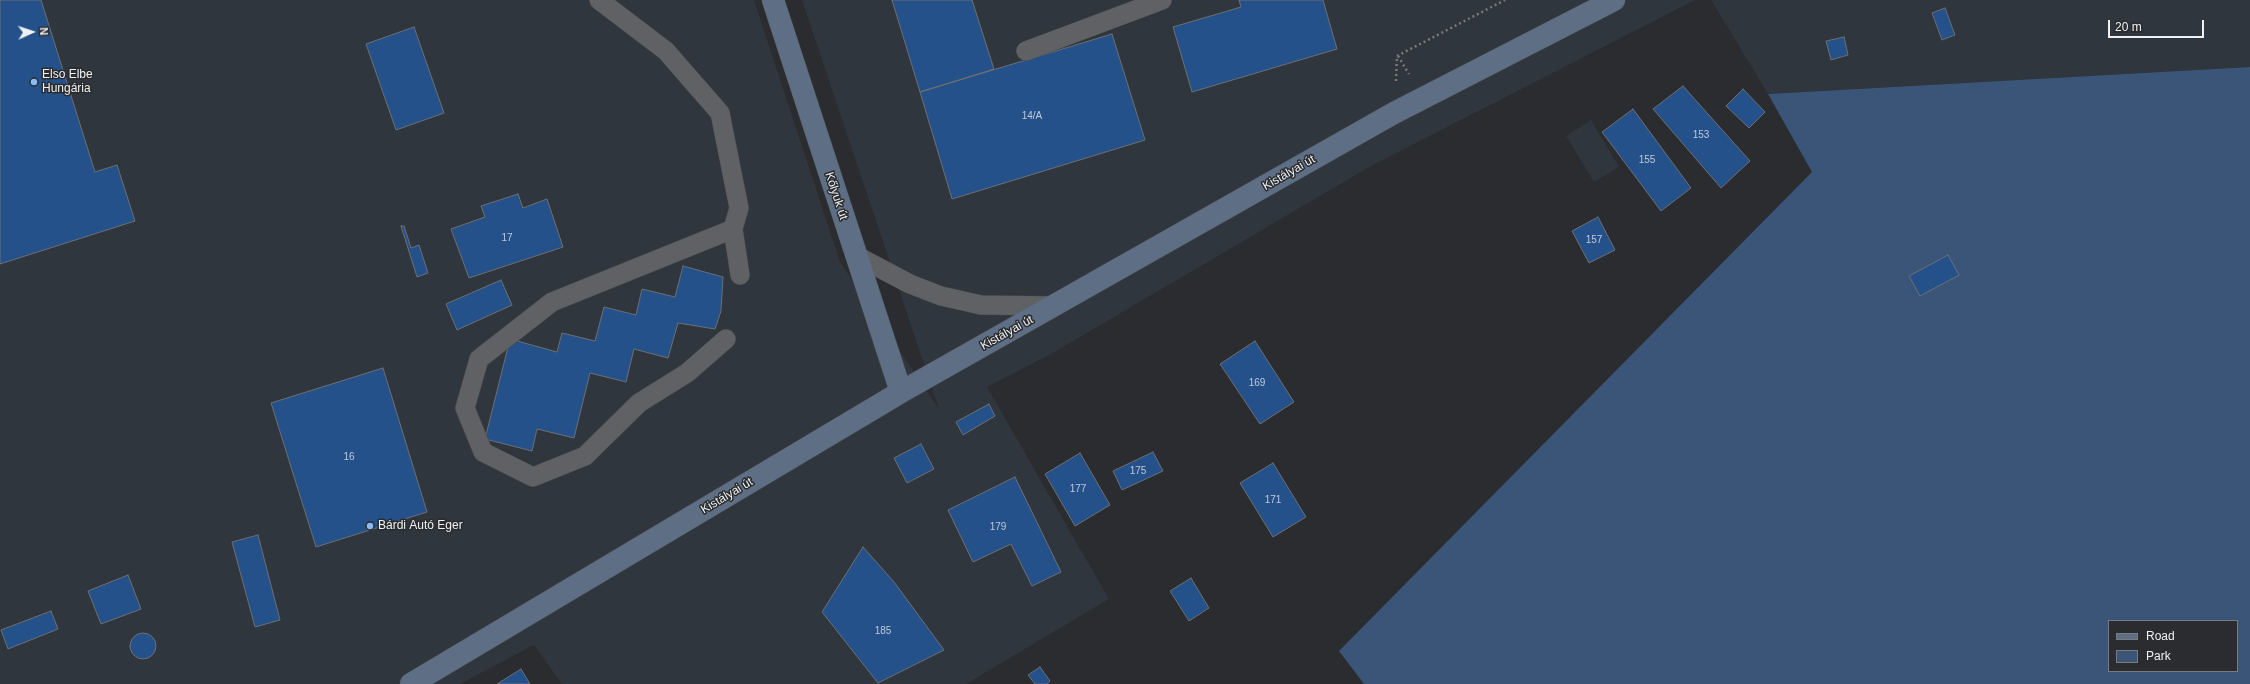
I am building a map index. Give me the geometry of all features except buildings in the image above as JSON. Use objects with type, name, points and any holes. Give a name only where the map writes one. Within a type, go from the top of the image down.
[{"type":"main road","name":"Kőlyuk út","points":[[773,0],[855,255],[901,392]]},
{"type":"main road","name":"Kistályai út","points":[[411,684],[901,392],[1056,306],[1394,113],[1604,2]]},
{"type":"lane","points":[[599,0],[666,51],[720,113],[740,208],[733,229],[740,275]]},
{"type":"lane","points":[[1026,51],[1162,0]]},
{"type":"lane","points":[[726,339],[687,373],[639,403],[585,456],[533,477],[483,452],[465,408],[479,359],[552,302],[733,229]]},
{"type":"lane","points":[[855,255],[910,284],[941,296],[981,305],[1056,306]]},
{"type":"path","points":[[1397,56],[1505,0]]},
{"type":"shaded area","points":[[0,0],[754,0],[840,262],[939,409],[802,0],[1695,0],[1371,166],[1051,354],[987,387],[1109,599],[966,684],[562,684],[534,645],[460,684],[0,684]]},
{"type":"shaded area","points":[[1711,0],[2250,0],[2250,67],[1768,94]]},
{"type":"shaded area","points":[[1591,120],[1619,167],[1594,182],[1566,136]]},
{"type":"green space","points":[[2250,67],[2250,684],[1364,684],[1339,651],[1812,172],[1768,94]]},
{"type":"place","name":"Elso Elbe Hungária","points":[[34,82]]},
{"type":"place","name":"Bárdi Autó Eger","points":[[370,526]]}]
